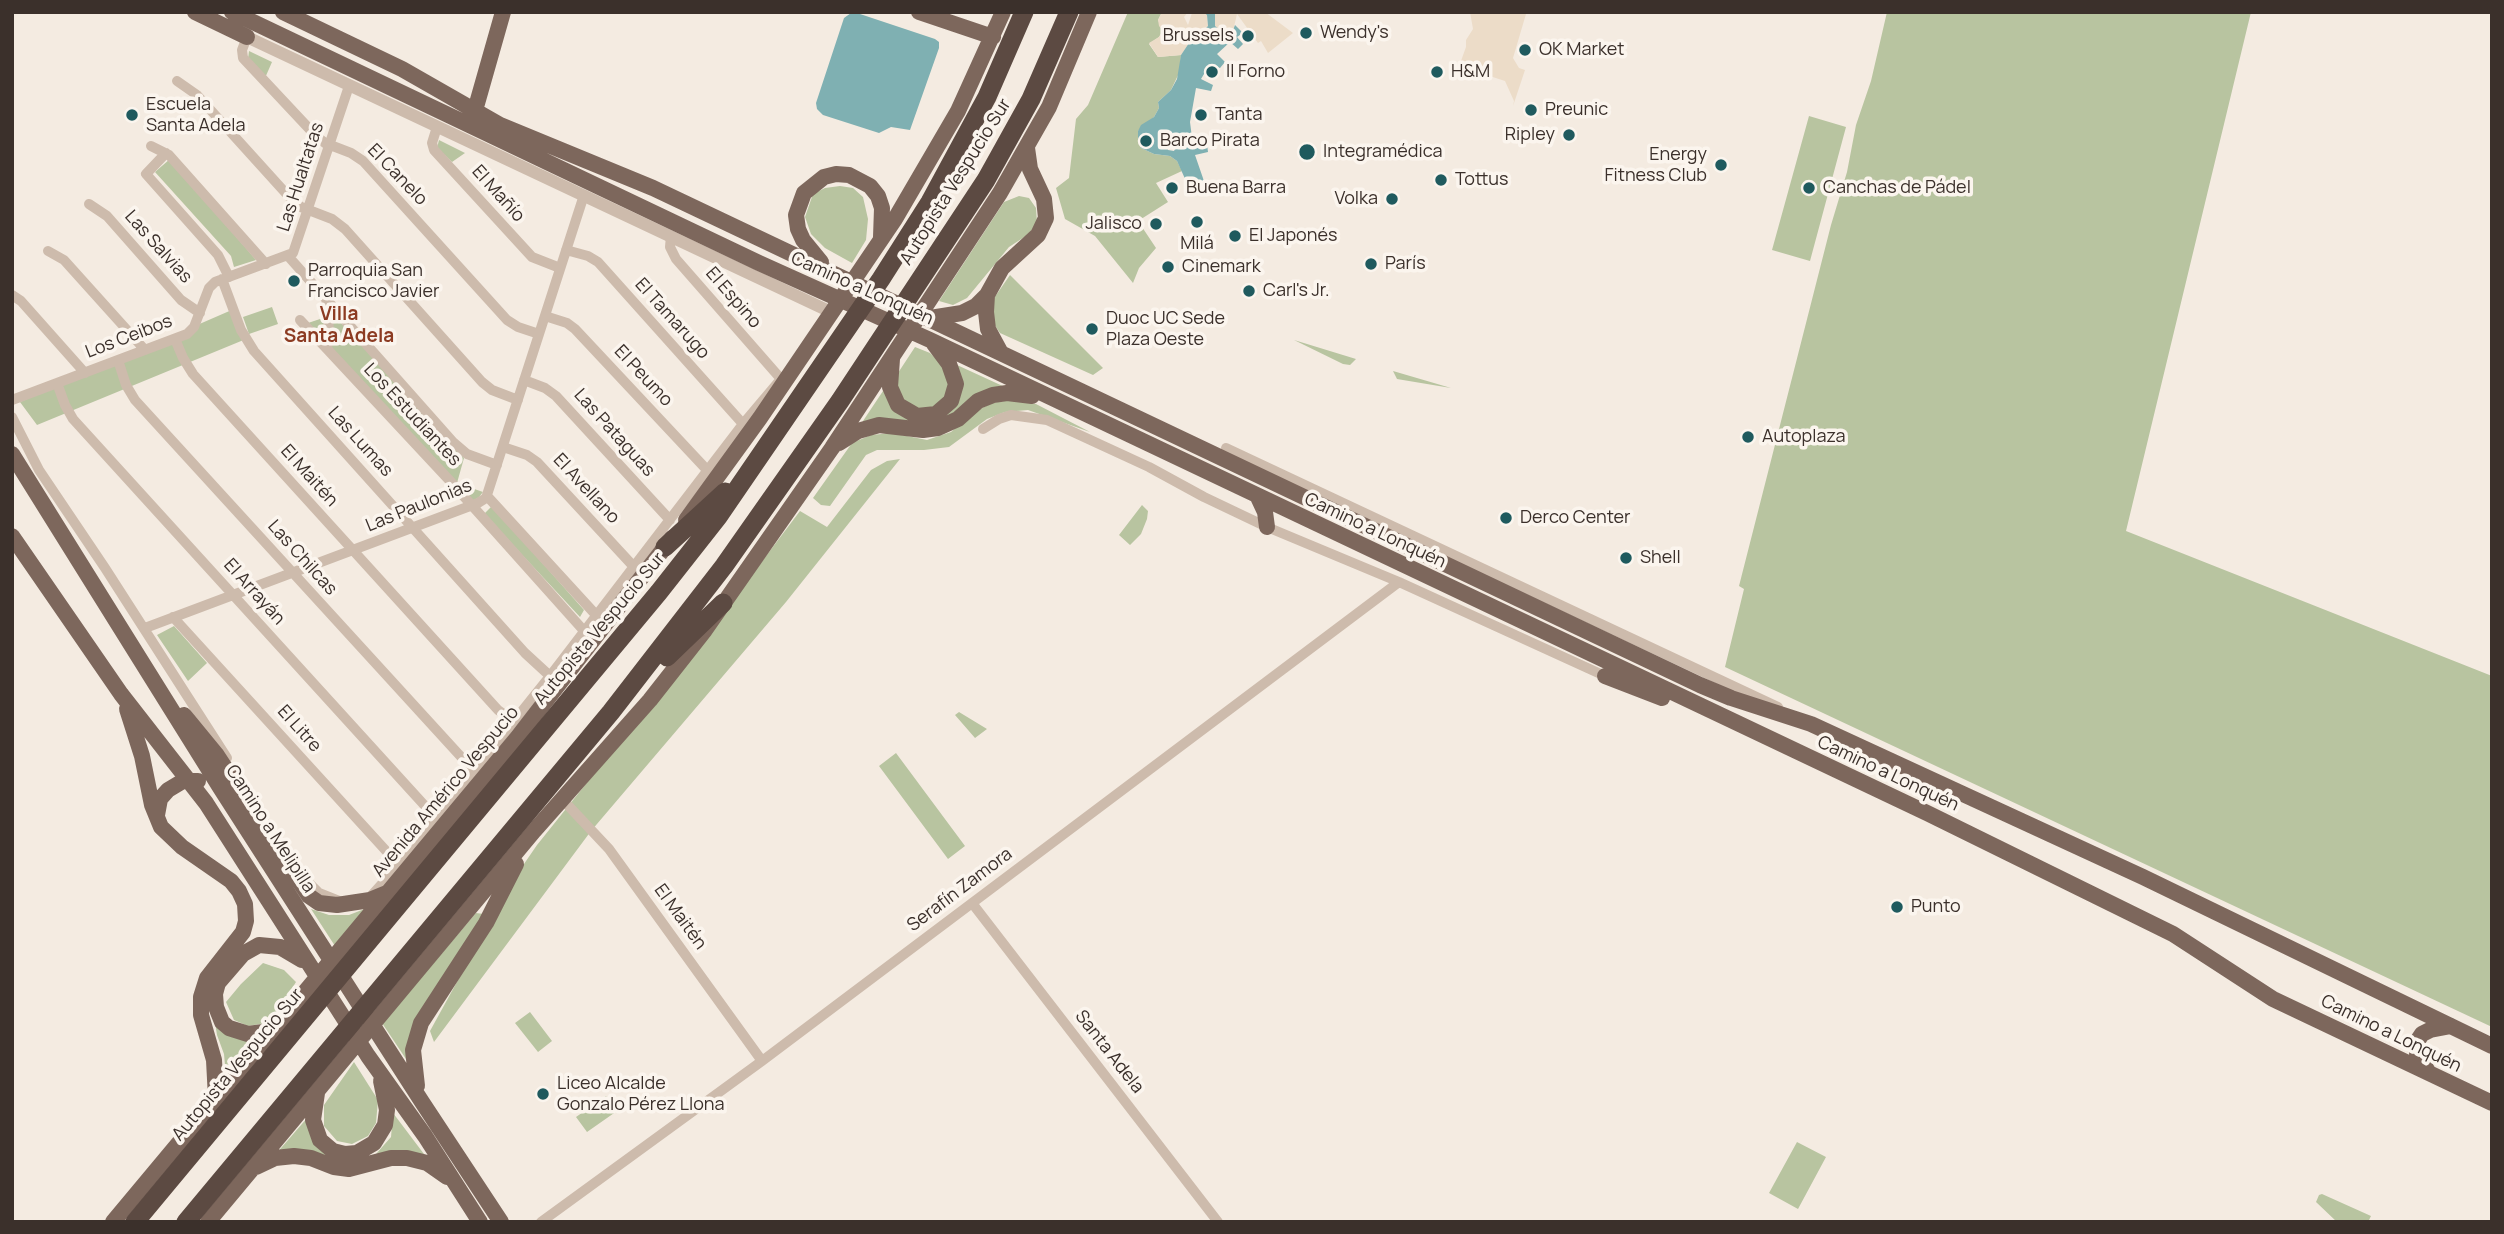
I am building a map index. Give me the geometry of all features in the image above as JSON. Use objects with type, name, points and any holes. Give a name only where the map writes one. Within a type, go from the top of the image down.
[{"type":"highway","name":"Autopista Vespucio Sur","points":[[135,1222],[674,573],[757,463],[930,202],[987,97],[1024,12]]},
{"type":"highway","name":"Autopista Vespucio Sur","points":[[186,1222],[611,712],[724,566],[790,474],[986,180],[1031,99],[1069,12]]},
{"type":"highway","points":[[665,547],[757,463]]},
{"type":"highway","points":[[611,712],[723,603]]},
{"type":"main road","points":[[195,12],[247,37]]},
{"type":"main road","name":"Camino a Lonquén","points":[[232,12],[473,119],[759,263],[924,337],[1927,813],[2173,934],[2260,992],[2492,1103]]},
{"type":"main road","name":"Camino a Lonquén","points":[[283,12],[402,69],[473,119],[500,125],[641,182],[1700,685],[1811,724],[2143,877],[2492,1046]]},
{"type":"main road","points":[[473,119],[503,12]]},
{"type":"main road","points":[[919,12],[993,37]]},
{"type":"main road","name":"Avenida Américo Vespucio","points":[[113,1222],[550,697],[721,473],[833,313],[939,147],[1003,12]]},
{"type":"main road","points":[[208,1222],[534,831],[650,700],[705,630],[832,449],[1000,193],[1027,148],[1060,82],[1089,12]]},
{"type":"main road","points":[[928,318],[962,313],[976,306],[987,295],[1008,260],[1034,239],[1041,229],[1046,211],[1042,193],[1030,169],[1027,148]]},
{"type":"main road","points":[[834,272],[807,246],[797,222],[800,200],[816,181],[830,175],[843,174],[857,178],[870,187],[878,196],[882,208],[880,242]]},
{"type":"main road","points":[[1000,193],[1024,187],[1042,193]]},
{"type":"main road","points":[[987,295],[987,323],[1001,353]]},
{"type":"main road","points":[[892,357],[889,379],[898,405],[917,416],[936,414],[951,401],[956,384],[949,364],[924,337]]},
{"type":"main road","points":[[781,379],[803,356]]},
{"type":"main road","points":[[832,449],[858,431],[872,426],[923,430],[938,428],[958,419],[978,401],[993,395],[1015,393],[1055,401]]},
{"type":"main road","points":[[1141,420],[1226,448]]},
{"type":"main road","name":"Camino a Melipilla","points":[[12,454],[221,789],[501,1222]]},
{"type":"main road","points":[[1258,497],[1265,512],[1267,527]]},
{"type":"main road","points":[[12,536],[121,694],[189,780],[378,1072],[480,1222]]},
{"type":"main road","points":[[1605,676],[1657,697],[1704,708]]},
{"type":"main road","points":[[121,694],[138,740],[158,821],[173,840],[231,881],[245,904],[243,932],[207,978],[201,997],[201,1015],[214,1060],[216,1098]]},
{"type":"main road","points":[[164,696],[208,742],[309,896],[324,905],[360,902],[388,892]]},
{"type":"main road","points":[[158,821],[157,810],[163,794],[173,786],[189,780],[208,783],[221,789]]},
{"type":"main road","points":[[422,1102],[412,1058],[418,1030],[486,923],[534,831]]},
{"type":"main road","points":[[277,1026],[255,1034],[240,1033],[229,1028],[216,1007],[218,983],[243,954],[259,945],[274,945],[286,949],[311,967]]},
{"type":"main road","points":[[2430,1075],[2419,1058],[2417,1041],[2422,1034],[2430,1030],[2451,1026]]},
{"type":"main road","points":[[319,1089],[312,1113],[317,1136],[333,1151],[357,1153],[374,1143],[385,1125],[386,1104],[378,1072]]},
{"type":"main road","points":[[248,1172],[266,1162],[286,1156],[311,1158],[334,1167],[349,1169],[391,1158],[407,1157],[427,1163],[457,1185]]},
{"type":"street","name":"Camino a Lonquén","points":[[247,37],[833,313]]},
{"type":"street","name":"El Canelo","points":[[247,37],[242,50],[243,58],[318,139],[363,161],[509,322],[539,334]]},
{"type":"street","points":[[177,81],[197,95],[292,200],[309,210],[328,216],[341,225],[482,382],[492,390],[518,400]]},
{"type":"street","name":"Las Hualtatas","points":[[226,278],[288,256],[295,251],[349,86]]},
{"type":"street","name":"El Mañío","points":[[437,127],[432,140],[434,150],[532,257],[560,268]]},
{"type":"street","points":[[151,146],[166,153],[266,264]]},
{"type":"street","name":"Las Lumas","points":[[166,153],[146,174],[218,255],[241,330],[254,351],[525,653],[550,676]]},
{"type":"street","name":"Las Paulonias","points":[[145,628],[481,502],[487,496],[584,195]]},
{"type":"street","name":"Las Salvias","points":[[89,204],[107,216],[181,300],[200,313]]},
{"type":"street","name":"El Espino","points":[[671,236],[670,247],[676,260],[781,379]]},
{"type":"street","name":"El Tamarugo","points":[[566,250],[588,256],[598,262],[743,424]]},
{"type":"street","points":[[48,251],[64,260],[145,350]]},
{"type":"street","name":"Los Estudiantes","points":[[288,256],[453,442],[467,454],[497,465]]},
{"type":"street","name":"Los Ceibos","points":[[16,398],[191,331],[209,288],[226,278]]},
{"type":"street","points":[[12,295],[22,301],[85,373]]},
{"type":"street","points":[[326,296],[329,330],[327,348]]},
{"type":"street","name":"El Peumo","points":[[545,316],[567,323],[575,329],[708,471]]},
{"type":"street","name":"Los Estudiantes","points":[[300,320],[585,632]]},
{"type":"street","name":"El Maitén","points":[[175,339],[193,374],[498,710],[513,721]]},
{"type":"street","name":"Las Chilcas","points":[[118,360],[126,385],[135,400],[474,771]]},
{"type":"street","name":"Avenida Américo Vespucio","points":[[360,902],[375,892],[399,865],[585,632],[743,424],[781,379]]},
{"type":"street","name":"Las Pataguas","points":[[524,380],[545,388],[560,400],[670,520]]},
{"type":"street","name":"El Arrayán","points":[[57,383],[65,405],[74,419],[436,818]]},
{"type":"street","points":[[12,411],[16,398]]},
{"type":"street","name":"Camino a Lonquén","points":[[983,429],[1011,415],[1047,420],[1149,467],[1267,527],[1399,582],[1605,676]]},
{"type":"street","name":"Camino a Melipilla","points":[[14,421],[39,470],[145,628],[307,882],[327,897],[345,902],[360,902]]},
{"type":"street","name":"El Avellano","points":[[503,447],[527,455],[537,463],[635,568]]},
{"type":"street","name":"Camino a Lonquén","points":[[1226,448],[1746,691],[1811,724]]},
{"type":"street","points":[[487,496],[597,616]]},
{"type":"street","name":"Serafín Zamora","points":[[541,1222],[762,1061],[1399,582]]},
{"type":"street","name":"El Litre","points":[[173,617],[399,865]]},
{"type":"street","name":"El Maitén","points":[[562,799],[609,849],[762,1061]]},
{"type":"street","name":"Santa Adela","points":[[972,903],[1218,1222]]},
{"type":"green space","points":[[1128,12],[1162,12],[1158,20],[1163,30],[1159,37],[1149,44],[1158,57],[1181,55],[1180,71],[1171,90],[1158,102],[1159,108],[1154,117],[1138,131],[1141,148],[1154,154],[1170,156],[1177,161],[1182,171],[1156,183],[1168,202],[1138,221],[1156,248],[1139,268],[1133,283],[1095,236],[1065,219],[1056,188],[1069,178],[1076,119],[1088,105]]},
{"type":"green space","points":[[1887,12],[2251,12],[2126,531],[2492,676],[2492,1027],[1725,667],[1744,589],[1739,586]]},
{"type":"green space","points":[[249,51],[272,62],[265,78],[248,59]]},
{"type":"green space","name":"Canchas de Pádel","points":[[1809,116],[1846,127],[1810,261],[1772,250]]},
{"type":"green space","points":[[439,140],[465,153],[452,162],[437,148]]},
{"type":"green space","points":[[170,159],[256,260],[234,267],[231,256],[155,172]]},
{"type":"green space","points":[[825,188],[853,188],[863,197],[868,219],[866,240],[852,263],[825,248],[811,234],[805,217],[813,194]]},
{"type":"green space","points":[[1019,196],[1029,198],[1036,208],[1037,223],[1029,234],[1009,247],[967,298],[953,305],[939,301],[1004,202]]},
{"type":"green space","points":[[1010,275],[1103,368],[1093,375],[1000,333],[994,324],[992,301]]},
{"type":"green space","points":[[272,307],[278,324],[249,334],[243,317]]},
{"type":"green space","points":[[234,309],[246,339],[37,425],[20,402]]},
{"type":"green space","points":[[329,310],[457,449],[464,458],[457,483],[483,492],[479,497],[473,501],[308,323],[326,317]]},
{"type":"green space","points":[[1294,340],[1356,359],[1350,365],[1343,364]]},
{"type":"green space","points":[[915,347],[930,353],[942,364],[950,389],[941,405],[924,411],[906,404],[899,394],[896,376]]},
{"type":"green space","points":[[957,365],[1007,388],[980,396],[952,418],[937,425],[921,427],[885,419],[864,424],[863,421],[883,391],[904,416],[924,421],[937,419],[955,405],[960,396],[962,383]]},
{"type":"green space","points":[[1393,371],[1451,388],[1397,379]]},
{"type":"green space","points":[[1010,400],[1036,404],[1090,432],[1028,410],[1005,412],[987,419],[949,447],[877,450],[866,455],[830,506],[821,505],[813,498],[852,443],[871,435],[892,433],[927,440],[951,432],[976,411],[992,403]]},
{"type":"green space","points":[[900,459],[786,602],[591,831],[434,1042],[430,1031],[513,880],[537,845],[723,613],[800,511],[827,527],[871,470],[887,461]]},
{"type":"green space","points":[[1142,505],[1148,511],[1147,519],[1141,534],[1130,545],[1119,535]]},
{"type":"green space","points":[[492,506],[584,610],[580,617],[484,514]]},
{"type":"green space","points":[[174,626],[207,663],[188,681],[157,635]]},
{"type":"green space","points":[[959,712],[987,729],[975,738],[955,715]]},
{"type":"green space","points":[[896,753],[965,846],[948,859],[879,766]]},
{"type":"green space","points":[[367,908],[335,946],[311,909],[329,915],[349,915]]},
{"type":"green space","points":[[476,913],[484,914],[408,1062],[382,1023]]},
{"type":"green space","points":[[263,963],[284,970],[296,982],[279,1009],[266,1023],[248,1026],[234,1020],[226,1002]]},
{"type":"green space","points":[[213,1010],[259,1038],[226,1076],[224,1054],[217,1035]]},
{"type":"green space","points":[[530,1012],[552,1041],[538,1052],[515,1023]]},
{"type":"green space","points":[[354,1062],[378,1100],[376,1123],[368,1136],[352,1144],[337,1141],[324,1126],[324,1105]]},
{"type":"green space","points":[[606,1096],[617,1111],[587,1132],[576,1117]]},
{"type":"green space","points":[[393,1113],[427,1158],[407,1153],[353,1165],[340,1165],[312,1153],[295,1151],[275,1155],[308,1117],[310,1132],[321,1149],[339,1158],[363,1158],[376,1154],[391,1137]]},
{"type":"green space","points":[[1797,1142],[1826,1157],[1798,1209],[1769,1193]]},
{"type":"green space","points":[[2322,1194],[2371,1216],[2368,1222],[2337,1222],[2316,1202]]},
{"type":"shaded area","points":[[1162,12],[1188,12],[1184,17],[1188,25],[1192,13],[1203,12],[1207,15],[1208,26],[1201,33],[1187,37],[1189,43],[1181,55],[1158,57],[1149,43],[1163,31],[1158,20]]},
{"type":"shaded area","points":[[1215,12],[1265,12],[1293,33],[1268,53],[1237,14],[1233,31],[1220,30],[1215,26]]},
{"type":"shaded area","points":[[1470,12],[1526,14],[1513,58],[1519,68],[1525,70],[1513,106],[1514,101],[1505,81],[1468,69],[1457,72],[1466,40],[1473,29]]},
{"type":"water","points":[[1203,12],[1215,12],[1215,26],[1220,30],[1233,30],[1235,25],[1243,33],[1237,37],[1243,44],[1238,49],[1230,42],[1217,54],[1225,62],[1220,68],[1210,64],[1201,79],[1213,85],[1211,91],[1196,88],[1190,122],[1193,146],[1207,144],[1208,152],[1195,155],[1205,184],[1191,192],[1177,161],[1170,156],[1154,154],[1141,148],[1138,131],[1141,125],[1154,117],[1159,108],[1158,102],[1171,90],[1177,79],[1181,55],[1189,43],[1187,37],[1201,33],[1208,26],[1207,15]],"holes":[[[1164,130],[1175,136],[1177,145],[1174,151],[1168,150],[1161,132]]]},
{"type":"water","points":[[851,13],[939,42],[910,130],[891,127],[879,133],[823,115],[817,109],[816,103],[844,18]]},
{"type":"place","name":"Wendy's","points":[[1306,33]]},
{"type":"place","name":"Brussels","points":[[1248,36]]},
{"type":"place","name":"OK Market","points":[[1525,50]]},
{"type":"place","name":"Il Forno","points":[[1212,72]]},
{"type":"place","name":"H&M","points":[[1437,72]]},
{"type":"place","name":"Preunic","points":[[1531,110]]},
{"type":"place","name":"Escuela Santa Adela","points":[[132,115]]},
{"type":"place","name":"Tanta","points":[[1201,115]]},
{"type":"place","name":"Ripley","points":[[1569,135]]},
{"type":"place","name":"Barco Pirata","points":[[1146,141]]},
{"type":"place","name":"Integramédica","points":[[1307,152]]},
{"type":"place","name":"Energy Fitness Club","points":[[1721,165]]},
{"type":"place","name":"Tottus","points":[[1441,180]]},
{"type":"place","name":"Buena Barra","points":[[1172,188]]},
{"type":"place","name":"Canchas de Pádel","points":[[1809,188]]},
{"type":"place","name":"Volka","points":[[1392,199]]},
{"type":"place","name":"Milá","points":[[1197,222]]},
{"type":"place","name":"Jalisco","points":[[1156,224]]},
{"type":"place","name":"El Japonés","points":[[1235,236]]},
{"type":"place","name":"París","points":[[1371,264]]},
{"type":"place","name":"Cinemark","points":[[1168,267]]},
{"type":"place","name":"Parroquia San Francisco Javier","points":[[294,281]]},
{"type":"place","name":"Carl's Jr.","points":[[1249,291]]},
{"type":"place","name":"Duoc UC Sede Plaza Oeste","points":[[1092,329]]},
{"type":"place","name":"Autoplaza","points":[[1748,437]]},
{"type":"place","name":"Derco Center","points":[[1506,518]]},
{"type":"place","name":"Shell","points":[[1626,558]]},
{"type":"place","name":"Punto","points":[[1897,907]]},
{"type":"place","name":"Liceo Alcalde Gonzalo Pérez Llona","points":[[543,1094]]},
{"type":"district","name":"Villa Santa Adela","points":[[339,326]]}]
